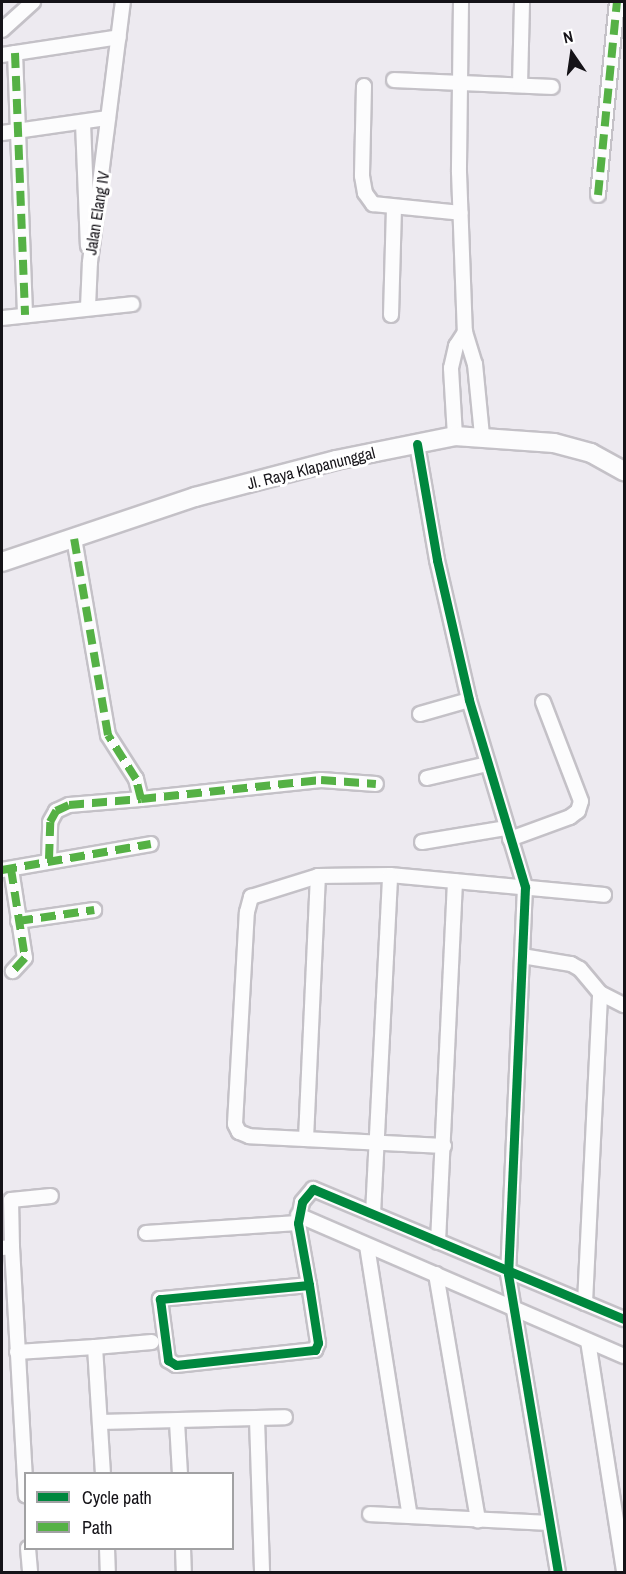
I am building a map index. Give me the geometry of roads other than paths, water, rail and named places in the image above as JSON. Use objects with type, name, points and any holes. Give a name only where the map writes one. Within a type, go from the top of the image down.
[{"type":"street","points":[[2,30],[33,2]]},
{"type":"street","name":"Jalan Elang IV","points":[[88,307],[90,262],[123,2]]},
{"type":"street","points":[[461,2],[458,84],[465,332],[475,364],[482,435]]},
{"type":"street","points":[[519,84],[522,2]]},
{"type":"street","points":[[598,195],[616,2]]},
{"type":"street","points":[[24,315],[21,131],[8,54],[119,37]]},
{"type":"street","points":[[394,80],[552,87]]},
{"type":"street","points":[[364,86],[365,193],[373,204],[461,213]]},
{"type":"street","points":[[2,133],[108,118]]},
{"type":"street","points":[[83,123],[90,262]]},
{"type":"street","points":[[391,315],[394,207]]},
{"type":"street","points":[[2,318],[132,304]]},
{"type":"street","points":[[455,436],[451,368],[456,345],[465,332]]},
{"type":"street","name":"Jl. Raya Klapanunggal","points":[[2,562],[195,497],[336,460],[455,436],[482,435],[554,443],[591,453],[624,471]]},
{"type":"street","points":[[417,444],[437,560],[470,700],[525,887],[508,1272],[511,1303],[558,1572]]},
{"type":"street","points":[[74,538],[108,735],[136,779],[141,799]]},
{"type":"street","points":[[420,714],[470,700]]},
{"type":"street","points":[[422,843],[509,834],[570,817],[578,811],[581,801],[543,702]]},
{"type":"street","points":[[427,778],[487,764]]},
{"type":"street","points":[[49,859],[50,822],[56,812],[69,805],[321,780],[376,784]]},
{"type":"street","points":[[13,971],[25,958],[6,869],[49,859],[151,844]]},
{"type":"street","points":[[444,1146],[249,1136],[239,1132],[235,1124],[247,912],[251,897],[318,876],[390,875],[604,895]]},
{"type":"street","points":[[373,1214],[390,875]]},
{"type":"street","points":[[306,1139],[318,876]]},
{"type":"street","points":[[438,1242],[455,881]]},
{"type":"street","points":[[18,921],[94,910]]},
{"type":"street","points":[[522,956],[571,964],[580,969],[600,993],[624,1005]]},
{"type":"street","points":[[585,1303],[600,993]]},
{"type":"street","points":[[309,1285],[160,1299],[168,1360],[176,1365],[313,1352],[318,1343],[309,1285],[298,1219],[302,1202],[313,1189],[624,1319]]},
{"type":"street","points":[[24,1472],[17,1352],[7,1247],[10,1200],[51,1196]]},
{"type":"street","points":[[146,1233],[298,1219],[511,1303],[624,1356]]},
{"type":"street","points":[[367,1246],[410,1516]]},
{"type":"street","points":[[435,1274],[478,1520]]},
{"type":"street","points":[[588,1341],[624,1572]]},
{"type":"street","points":[[17,1352],[152,1342]]},
{"type":"street","points":[[95,1347],[103,1472]]},
{"type":"street","points":[[100,1422],[177,1422],[285,1417]]},
{"type":"street","points":[[257,1419],[262,1572]]},
{"type":"street","points":[[177,1422],[180,1472]]},
{"type":"street","points":[[370,1514],[548,1524]]},
{"type":"street","points":[[28,1550],[30,1572]]},
{"type":"street","points":[[107,1550],[108,1572]]},
{"type":"street","points":[[183,1550],[184,1572]]}]
